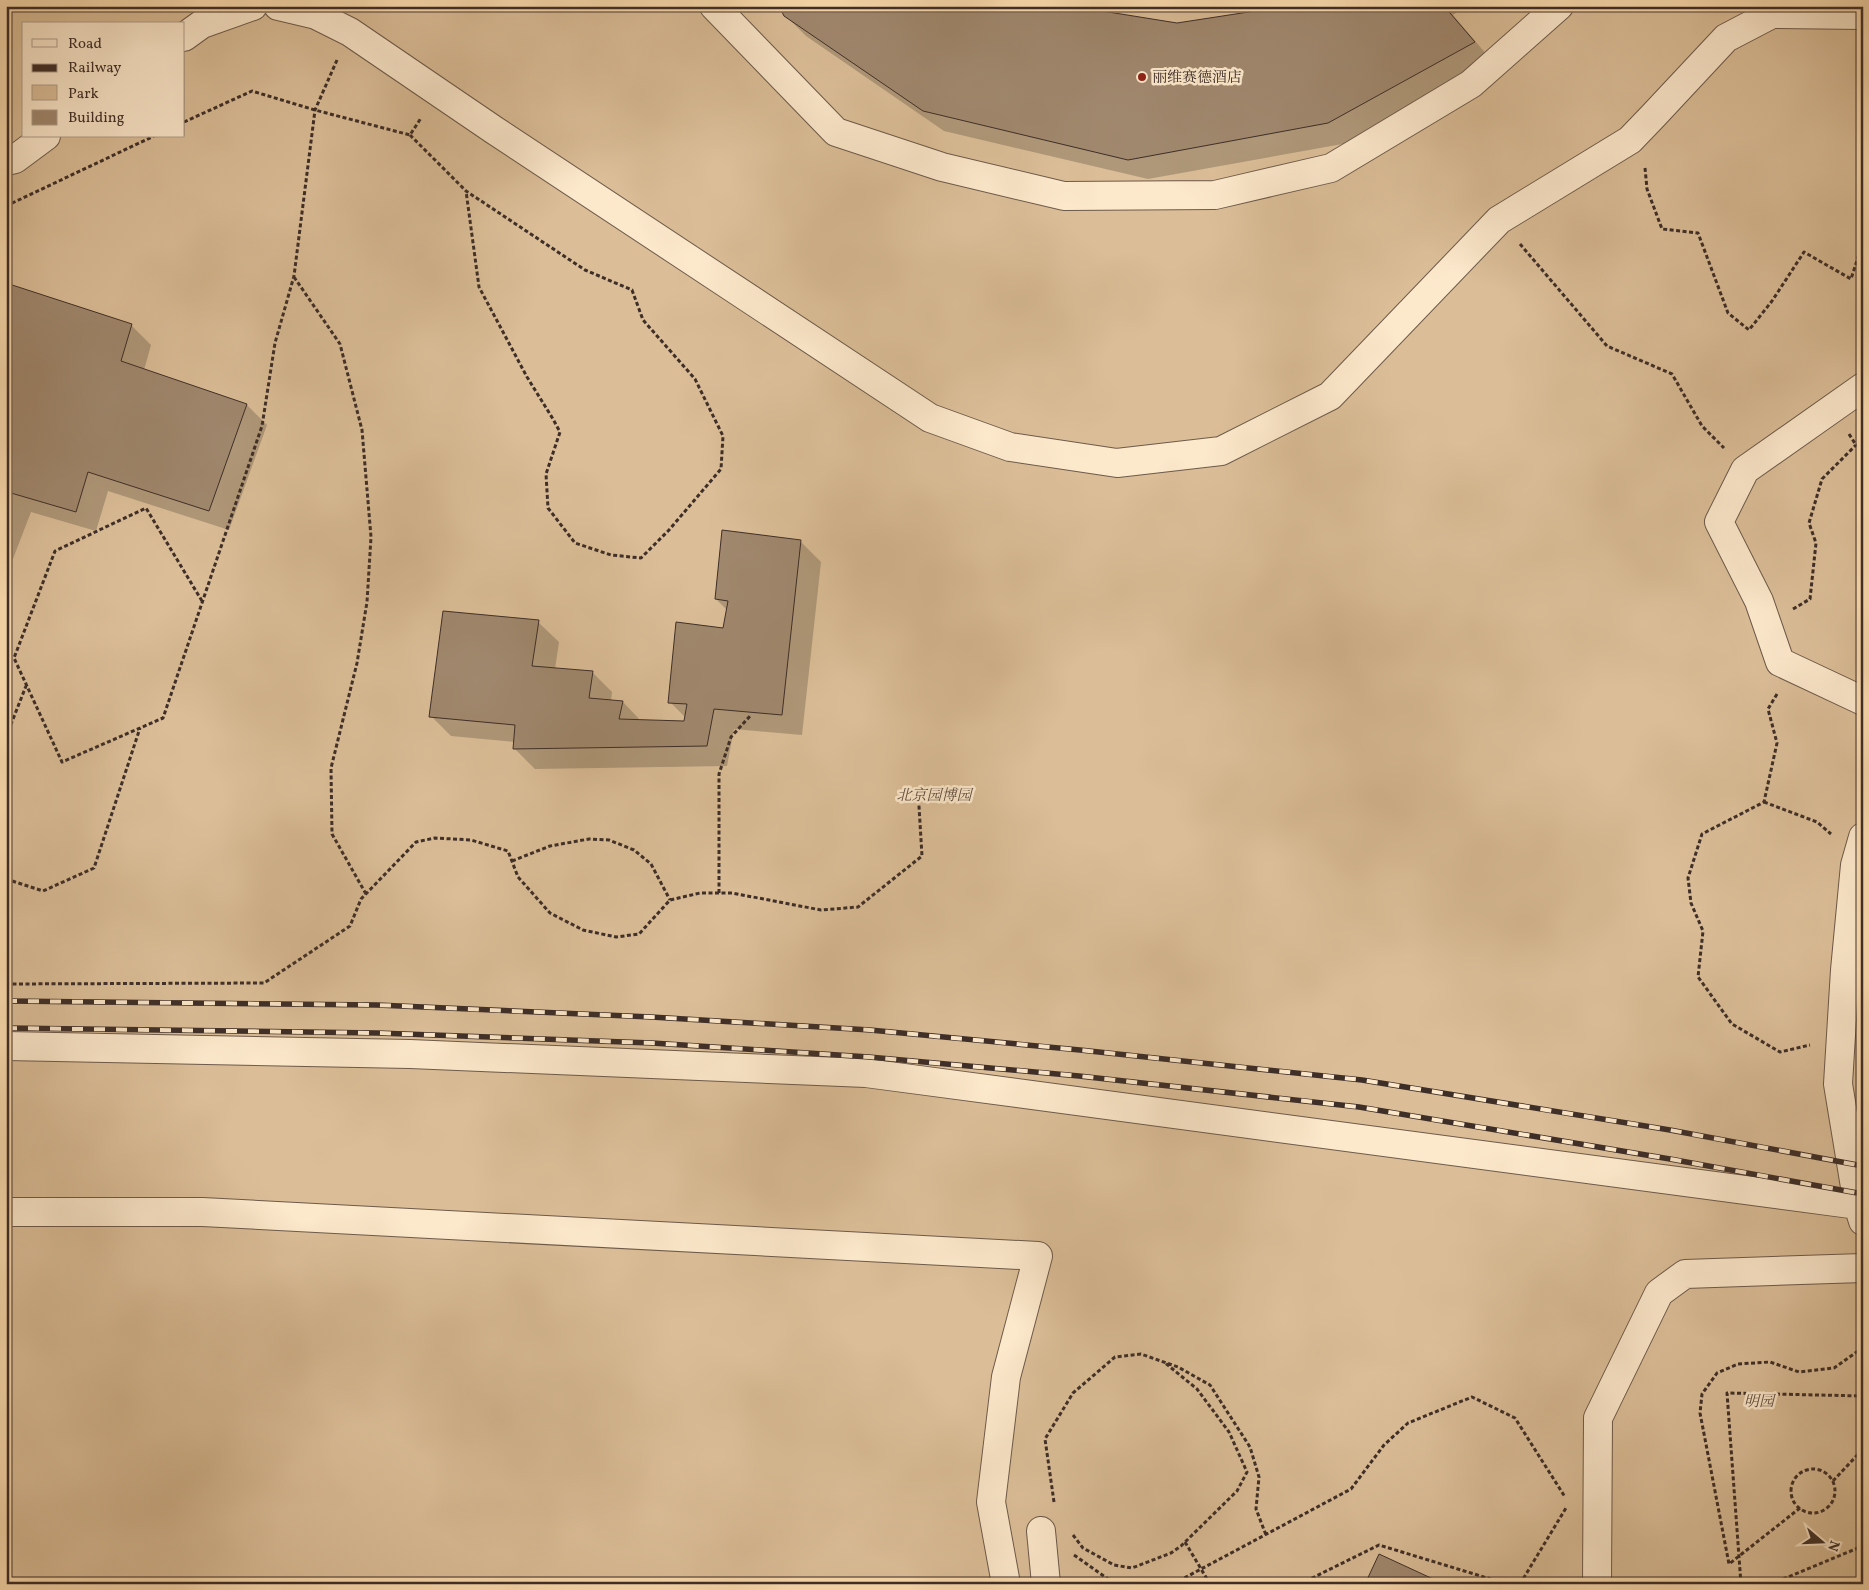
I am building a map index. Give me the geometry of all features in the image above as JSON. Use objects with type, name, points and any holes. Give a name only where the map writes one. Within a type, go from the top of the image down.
[{"type":"street","points":[[185,35],[202,24],[253,6]]},
{"type":"street","points":[[278,6],[316,15],[350,32],[930,418],[1010,447],[1116,463],[1221,451],[1330,396],[1499,220],[1630,140],[1726,38],[1769,10],[1832,10],[1863,15]]},
{"type":"street","points":[[714,6],[836,132],[942,167],[1064,196],[1215,195],[1330,168],[1471,84],[1559,6]]},
{"type":"street","points":[[6,161],[15,158],[43,138]]},
{"type":"street","points":[[1863,387],[1745,470],[1719,522],[1759,601],[1780,662],[1863,701]]},
{"type":"street","points":[[6,1046],[410,1054],[866,1073],[1860,1213],[1838,1084],[1845,970],[1855,864],[1860,847]]},
{"type":"street","points":[[6,1212],[202,1212],[1038,1256],[1006,1377],[991,1502],[1006,1584]]},
{"type":"street","points":[[1597,1584],[1598,1418],[1659,1294],[1685,1274],[1863,1268]]},
{"type":"street","points":[[1046,1584],[1048,1520]]},
{"type":"path","points":[[202,601],[146,508],[55,551],[14,658],[62,762],[163,718],[262,426],[275,343],[294,276],[315,110],[350,32]]},
{"type":"path","points":[[185,122],[252,90],[315,110],[410,135],[466,191],[585,270],[632,290],[642,320],[695,379],[723,436],[721,469],[669,530],[641,558],[611,556],[574,543],[548,508],[546,474],[560,432],[527,378],[479,287],[466,191]]},
{"type":"path","points":[[410,135],[438,92]]},
{"type":"path","points":[[6,206],[150,138]]},
{"type":"path","points":[[1630,140],[1644,154],[1647,189],[1662,229],[1698,233],[1728,313],[1748,330],[1772,301],[1804,252],[1851,279],[1863,242]]},
{"type":"path","points":[[1499,220],[1607,346],[1672,374],[1702,426],[1745,470]]},
{"type":"path","points":[[294,276],[340,344],[362,430],[371,537],[367,602],[358,663],[331,768],[332,834],[366,894]]},
{"type":"path","points":[[1767,624],[1810,600],[1816,543],[1809,522],[1822,479],[1856,445]]},
{"type":"path","points":[[1764,802],[1777,743],[1768,709],[1793,668]]},
{"type":"path","points":[[6,737],[26,685]]},
{"type":"path","points":[[719,893],[719,774],[731,737],[750,716]]},
{"type":"path","points":[[6,880],[43,891],[94,868],[140,728]]},
{"type":"path","points":[[6,984],[264,983],[350,926],[361,899],[416,842],[435,838],[471,840],[508,851],[518,877],[550,913],[582,930],[616,937],[639,934],[670,900],[700,894],[732,893],[821,910],[858,907],[922,856],[918,790]]},
{"type":"path","points":[[1841,1038],[1780,1052],[1732,1024],[1698,977],[1703,931],[1691,903],[1688,878],[1702,834],[1764,802],[1817,822],[1860,847]]},
{"type":"path","points":[[512,861],[550,846],[589,839],[609,840],[634,850],[651,864],[670,900]]},
{"type":"path","points":[[1800,1508],[1729,1564],[1700,1413],[1702,1394],[1717,1373],[1738,1364],[1770,1362],[1799,1372],[1834,1368],[1858,1352],[1863,1345]]},
{"type":"path","points":[[1115,1584],[1048,1520],[1045,1439],[1073,1394],[1115,1357],[1141,1354],[1178,1367],[1210,1385],[1250,1447],[1259,1477],[1256,1510],[1266,1535]]},
{"type":"path","points":[[1072,1532],[1083,1548],[1114,1565],[1132,1568],[1171,1553],[1185,1542],[1237,1490],[1247,1472],[1229,1432],[1197,1389],[1164,1362]]},
{"type":"path","points":[[1741,1584],[1727,1393],[1863,1396]]},
{"type":"path","points":[[1173,1584],[1351,1489],[1384,1445],[1408,1423],[1472,1397],[1515,1418],[1569,1503],[1520,1584]]},
{"type":"path","points":[[1833,1481],[1863,1449]]},
{"type":"path","points":[[1809,1469],[1816,1469],[1829,1475],[1833,1481],[1836,1488],[1835,1496],[1827,1508],[1820,1512],[1805,1511],[1800,1508],[1792,1496],[1791,1488],[1797,1476],[1809,1469]]},
{"type":"path","points":[[1185,1542],[1210,1584]]},
{"type":"path","points":[[1300,1584],[1379,1545],[1507,1584]]},
{"type":"path","points":[[1771,1584],[1863,1546]]},
{"type":"green space","name":"北京园博园","points":[[6,6],[1863,6],[1863,1584],[6,1584]]},
{"type":"building","name":"丽维赛德酒店","points":[[779,6],[1071,6],[1177,23],[1255,11],[1267,6],[1444,6],[1475,42],[1328,123],[1128,160],[923,111],[784,16]]},
{"type":"building","points":[[6,283],[132,324],[121,361],[247,404],[209,511],[88,472],[76,512],[11,493],[6,506]]},
{"type":"building","points":[[722,530],[801,540],[782,715],[714,709],[707,746],[513,749],[515,725],[429,717],[443,611],[539,620],[532,666],[593,671],[589,698],[623,701],[619,719],[684,721],[687,704],[668,703],[676,622],[723,628],[728,601],[715,599]]},
{"type":"building","points":[[1379,1554],[1444,1584],[1365,1584]]},
{"type":"railway","points":[[6,1001],[377,1005],[651,1017],[870,1030],[1362,1080],[1670,1130],[1863,1166]]},
{"type":"railway","points":[[6,1028],[377,1033],[652,1043],[869,1057],[1079,1076],[1359,1107],[1670,1159],[1863,1194]]},
{"type":"place","name":"丽维赛德酒店","points":[[1142,77]]},
{"type":"park label","name":"明园","points":[[1759,1401]]}]
